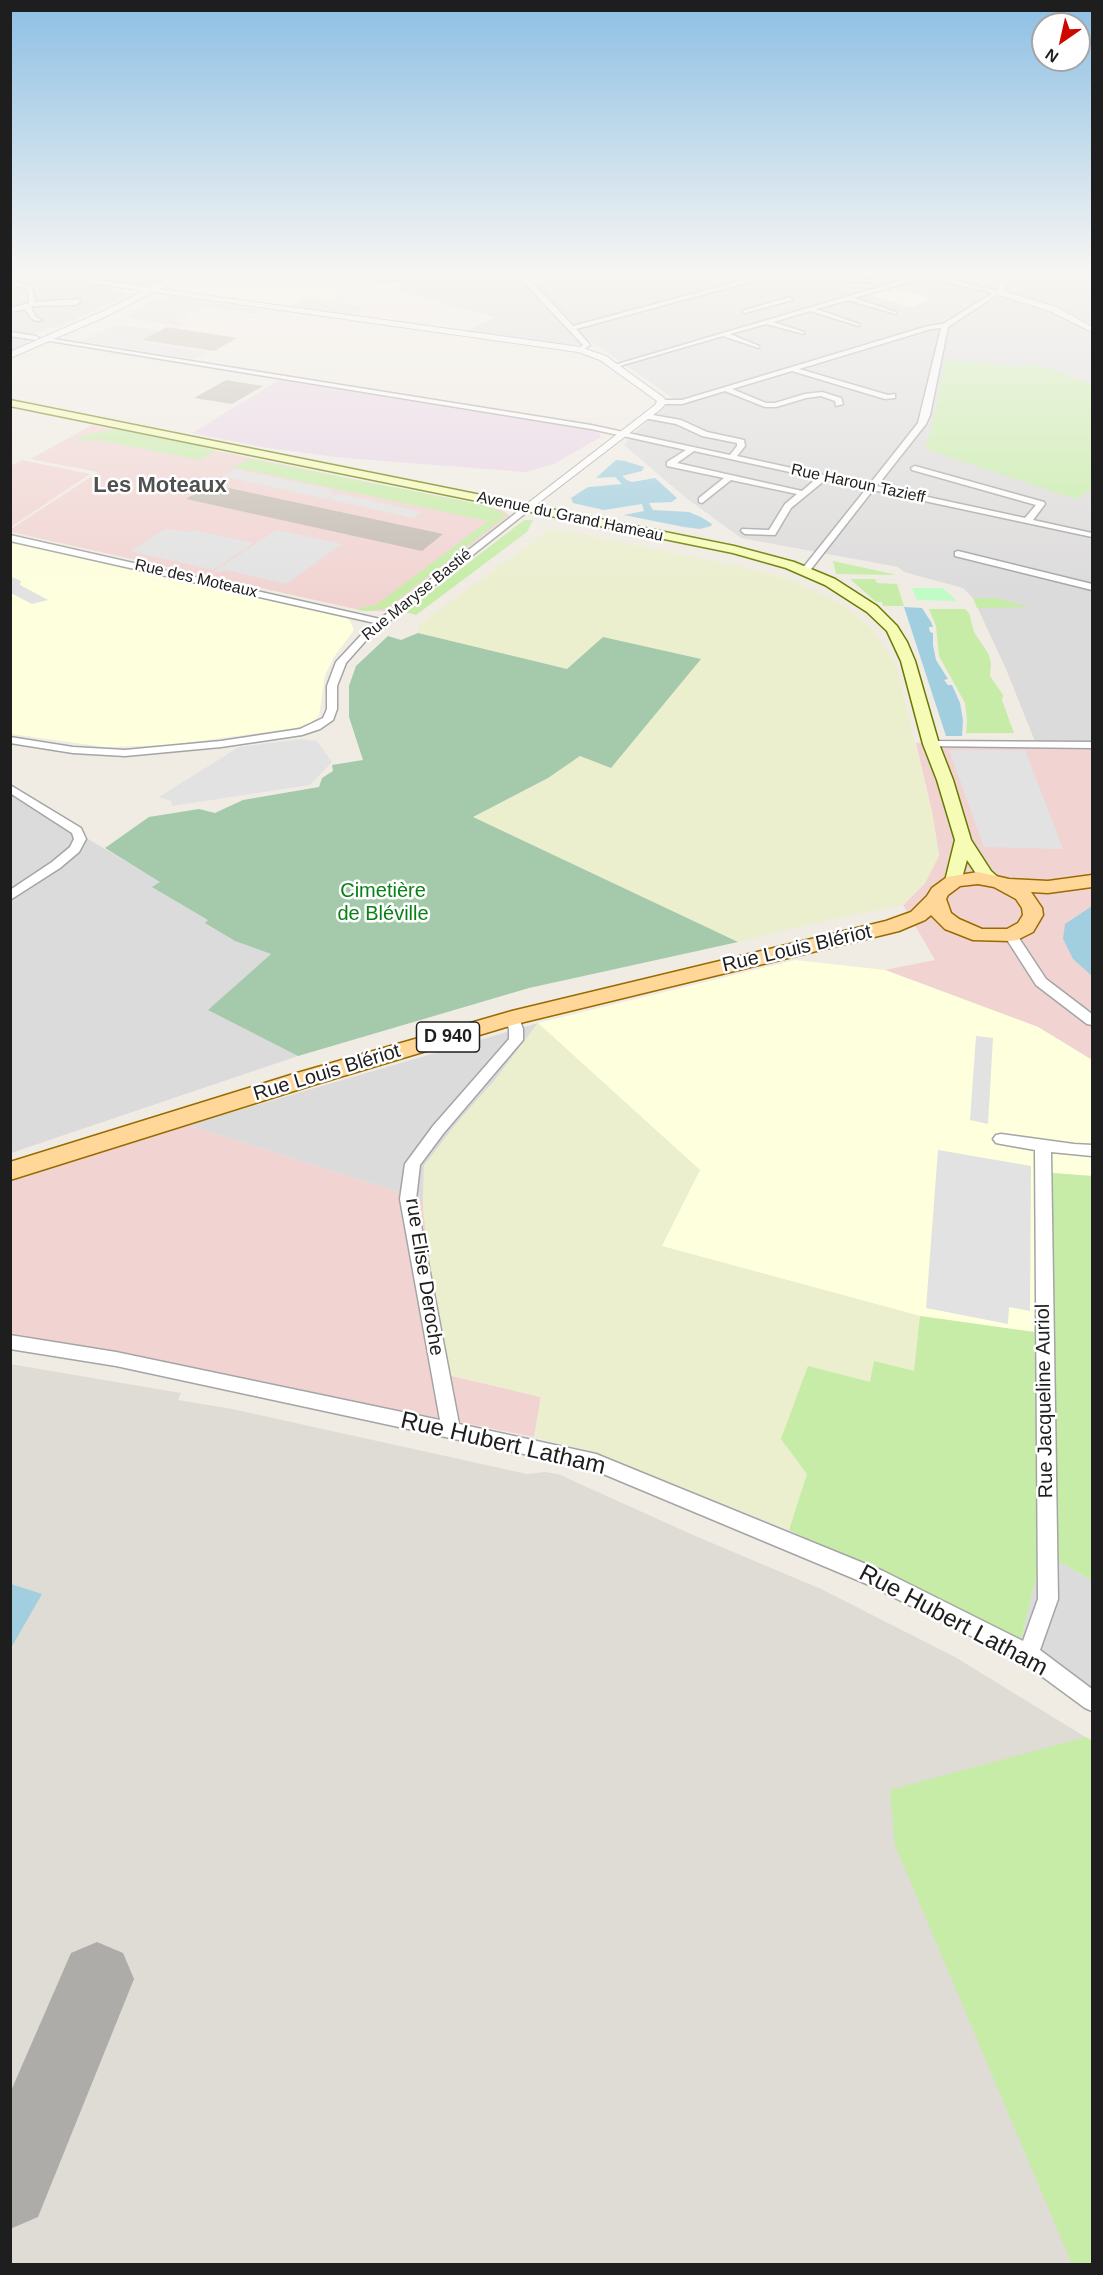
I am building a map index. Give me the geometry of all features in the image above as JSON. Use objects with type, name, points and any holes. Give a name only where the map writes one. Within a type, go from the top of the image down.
[{"type":"main road","name":"Avenue du Grand Hameau","points":[[10,403],[734,550],[805,571],[859,599],[892,629],[908,661],[931,744],[945,780],[963,840],[985,874],[999,882]]},
{"type":"main road","name":"Avenue du Grand Hameau","points":[[954,881],[963,840]]},
{"type":"main road","points":[[999,882],[1023,895],[1032,908],[1031,921],[1026,927],[1010,935],[980,935],[952,924],[942,916],[936,899],[939,892],[954,881],[978,878],[999,882],[1084,883]]},
{"type":"main road","points":[[1032,908],[1054,893],[1084,883]]},
{"type":"main road","name":"Rue Louis Blériot","points":[[10,1171],[512,1018],[892,926],[918,916],[936,899]]},
{"type":"main road","name":"Rue Louis Blériot","points":[[892,926],[952,924]]},
{"type":"street","name":"Rue Haroun Tazieff","points":[[304,381],[591,427],[1092,535]]},
{"type":"street","points":[[634,381],[662,402],[682,402],[751,381]]},
{"type":"street","points":[[834,381],[888,397],[892,396]]},
{"type":"street","points":[[805,571],[918,430],[926,415],[933,381]]},
{"type":"street","points":[[725,389],[765,405],[776,405],[822,394],[838,400],[839,404]]},
{"type":"street","name":"Rue Maryse Bastié","points":[[10,740],[73,750],[125,753],[221,744],[302,732],[328,720],[332,709],[332,686],[341,663],[366,634],[662,402]]},
{"type":"street","points":[[647,416],[678,422],[705,434],[741,442],[741,446],[732,457]]},
{"type":"street","points":[[692,448],[670,464],[802,493]]},
{"type":"street","points":[[915,468],[1041,504],[1027,521]]},
{"type":"street","points":[[702,500],[730,477]]},
{"type":"street","points":[[745,531],[772,533],[778,519],[802,493],[824,477]]},
{"type":"street","name":"Rue des Moteaux","points":[[10,538],[381,622]]},
{"type":"street","points":[[958,554],[1092,587]]},
{"type":"street","points":[[931,744],[1092,745]]},
{"type":"street","points":[[10,788],[77,831],[81,839],[75,849],[56,865],[10,896]]},
{"type":"street","points":[[1010,935],[1041,982],[1092,1021]]},
{"type":"street","name":"rue Elise Deroche","points":[[451,1429],[408,1199],[413,1164],[438,1130],[516,1040],[516,1029],[512,1018]]},
{"type":"street","points":[[1001,1139],[1074,1150],[1092,1150]]},
{"type":"street","name":"Rue Jacqueline Auriol","points":[[1028,1654],[1047,1599],[1043,1145]]},
{"type":"street","name":"Rue Hubert Latham","points":[[10,1342],[116,1359],[590,1460],[876,1578],[1028,1654],[1092,1701]]},
{"type":"shaded area","points":[[277,381],[286,381],[594,431],[601,437],[554,464],[526,472],[344,458],[267,448],[192,433]]},
{"type":"shaded area","points":[[648,381],[1092,381],[1092,745],[1036,744],[1006,669],[973,598],[963,588],[904,572],[898,567],[741,538],[686,498],[624,445],[633,434],[674,399]]},
{"type":"shaded area","points":[[92,425],[503,510],[510,516],[385,611],[364,611],[11,532],[11,529],[98,472],[30,459]]},
{"type":"shaded area","points":[[22,460],[90,474],[11,527],[11,466]]},
{"type":"shaded area","points":[[235,469],[330,489],[329,491],[335,493],[326,499],[222,476]]},
{"type":"shaded area","points":[[338,493],[422,512],[413,518],[329,499]]},
{"type":"shaded area","points":[[551,528],[738,566],[789,579],[843,605],[871,628],[896,664],[932,812],[939,856],[925,883],[903,905],[738,942],[472,817],[548,778],[580,756],[611,768],[700,659],[603,637],[567,670],[418,633],[419,625]]},
{"type":"shaded area","points":[[165,529],[190,532],[193,530],[253,543],[213,570],[130,551]]},
{"type":"shaded area","points":[[276,530],[342,544],[286,584],[225,570],[214,571]]},
{"type":"shaded area","points":[[10,543],[142,569],[141,571],[167,574],[166,577],[183,581],[187,579],[338,615],[349,619],[354,630],[334,657],[325,675],[319,716],[310,723],[295,728],[170,745],[105,747],[11,734]]},
{"type":"shaded area","points":[[10,576],[21,581],[20,585],[48,600],[32,604],[11,593]]},
{"type":"shaded area","points":[[302,739],[317,741],[332,762],[310,785],[172,806],[171,801],[159,797],[239,747]]},
{"type":"shaded area","points":[[916,743],[1092,745],[1092,1060],[1038,1027],[885,970],[935,960],[903,905],[925,883],[939,855]]},
{"type":"shaded area","points":[[949,750],[1025,750],[1063,849],[984,847]]},
{"type":"shaded area","points":[[10,793],[161,882],[153,887],[209,920],[206,923],[235,941],[271,954],[209,1010],[298,1056],[11,1153]]},
{"type":"shaded area","points":[[795,960],[885,970],[1038,1027],[1092,1060],[1092,1176],[1052,1173],[1034,1332],[920,1316],[661,1246],[538,1023]]},
{"type":"shaded area","points":[[538,1023],[495,1080],[456,1124],[424,1166],[423,1200],[188,1125]]},
{"type":"shaded area","points":[[538,1023],[700,1170],[662,1246],[920,1316],[914,1372],[871,1382],[807,1474],[789,1530],[587,1450],[534,1437],[541,1397],[444,1374],[423,1210],[424,1166],[456,1124],[495,1080]]},
{"type":"shaded area","points":[[976,1036],[993,1038],[988,1124],[970,1120]]},
{"type":"shaded area","points":[[188,1125],[423,1200],[444,1374],[541,1397],[534,1437],[11,1333],[10,1181]]},
{"type":"shaded area","points":[[938,1150],[1031,1166],[1030,1311],[1009,1307],[1008,1324],[926,1308]]},
{"type":"shaded area","points":[[10,1364],[181,1393],[178,1400],[232,1409],[527,1474],[545,1472],[558,1474],[693,1535],[821,1589],[955,1657],[1092,1741],[1092,2264],[11,2264]]},
{"type":"shaded area","points":[[1041,1556],[1064,1564],[1092,1581],[1092,1691],[1021,1640]]},
{"type":"green space","points":[[941,381],[1084,381],[1092,384],[1092,489],[1076,499],[925,449]]},
{"type":"green space","points":[[115,429],[193,444],[216,451],[200,460],[99,440],[78,441],[77,439],[84,435]]},
{"type":"green space","points":[[250,459],[489,506],[507,515],[387,608],[368,611],[355,609],[376,605],[488,521],[234,467]]},
{"type":"green space","points":[[524,520],[533,520],[527,532],[416,615],[405,612]]},
{"type":"green space","points":[[833,561],[893,574],[894,575],[836,574]]},
{"type":"green space","points":[[850,579],[875,579],[877,583],[897,584],[904,606],[883,606],[882,602],[876,602]]},
{"type":"green space","points":[[912,588],[943,588],[957,601],[917,600]]},
{"type":"green space","points":[[973,598],[997,598],[1029,607],[977,608]]},
{"type":"green space","points":[[929,609],[965,609],[969,613],[974,632],[988,653],[991,663],[990,676],[1003,695],[1002,700],[1014,733],[966,733],[965,703],[939,656],[936,626]]},
{"type":"green space","name":"Cimetière de Bléville","points":[[418,633],[567,669],[603,637],[701,659],[611,768],[580,756],[548,778],[473,817],[738,942],[529,988],[298,1056],[208,1010],[271,954],[235,941],[205,923],[208,920],[152,887],[160,882],[105,848],[149,817],[199,809],[215,813],[243,800],[319,787],[322,778],[333,771],[332,765],[363,760],[349,717],[349,686],[356,666],[388,636],[401,640]]},
{"type":"green space","points":[[1052,1173],[1092,1176],[1092,1581],[1064,1564],[1041,1556],[1021,1640],[789,1530],[807,1474],[781,1439],[808,1366],[870,1382],[874,1361],[914,1371],[920,1316],[1034,1332]]},
{"type":"green space","points":[[1086,1737],[1092,1741],[1092,2264],[1072,2264],[895,1845],[890,1790]]},
{"type":"water","points":[[616,460],[644,467],[642,471],[622,476],[627,480],[632,482],[655,478],[677,498],[672,502],[649,503],[653,510],[689,512],[712,524],[711,526],[700,529],[684,527],[624,515],[644,511],[642,504],[604,510],[573,503],[571,498],[588,487],[622,484],[615,477],[596,478]]},
{"type":"water","points":[[904,607],[922,608],[931,622],[933,627],[929,627],[930,632],[933,633],[936,660],[948,679],[944,680],[948,685],[952,685],[960,703],[963,720],[962,736],[946,736]]},
{"type":"water","points":[[1092,906],[1092,976],[1073,959],[1063,939],[1065,924]]},
{"type":"water","points":[[10,1584],[42,1594],[11,1648]]},
{"type":"building","points":[[224,381],[263,386],[232,404],[194,398]]},
{"type":"building","points":[[210,484],[443,534],[422,551],[186,499]]},
{"type":"taxiway","points":[[10,2189],[97,1979]]},
{"type":"district","name":"Les Moteaux","points":[[160,486]]}]
